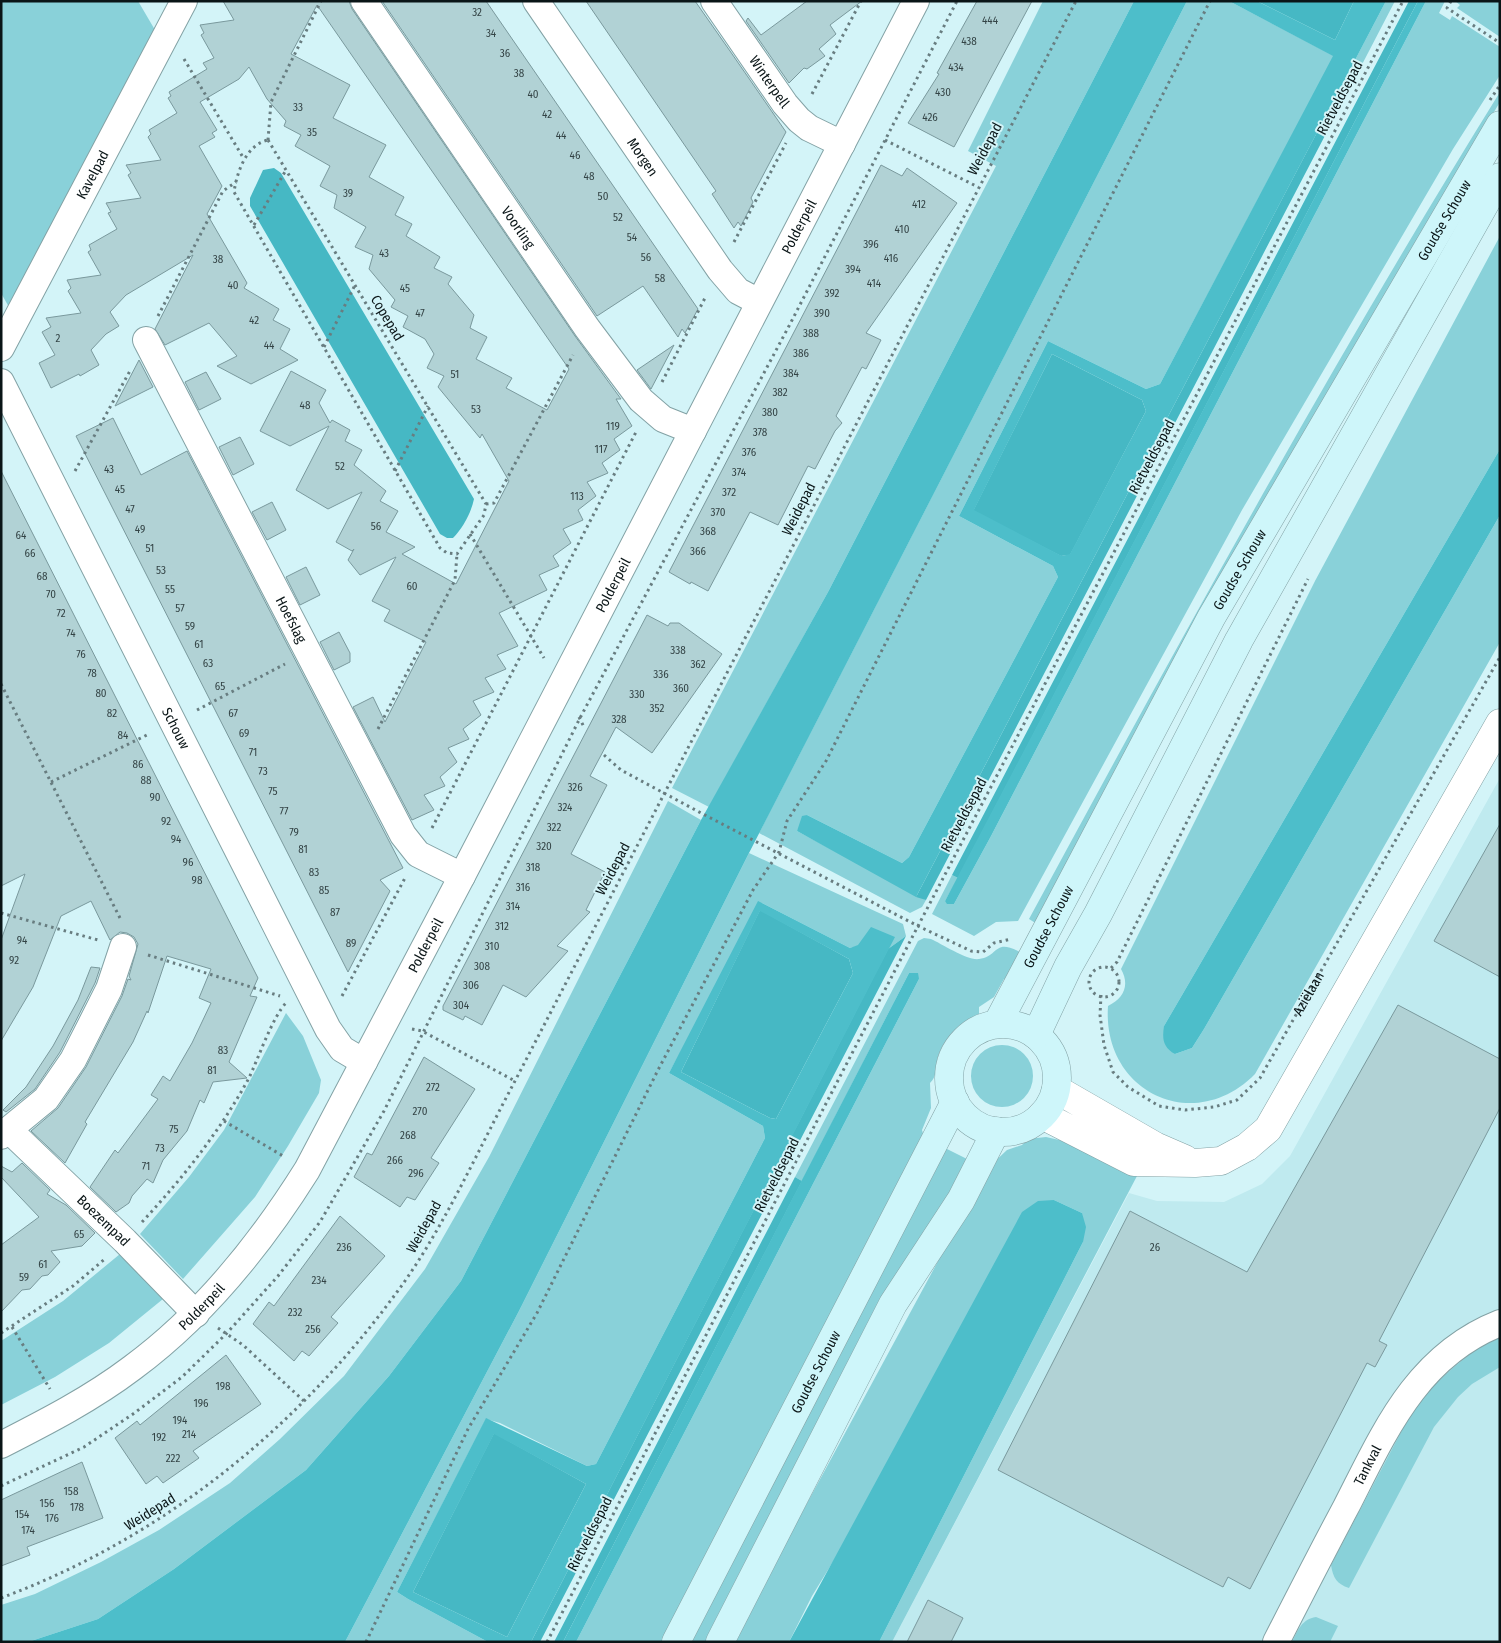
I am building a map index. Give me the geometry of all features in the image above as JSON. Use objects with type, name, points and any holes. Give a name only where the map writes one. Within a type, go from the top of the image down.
[{"type":"main road","name":"Goudse Schouw","points":[[997,1024],[1211,618],[1500,125]]},
{"type":"main road","name":"Goudse Schouw","points":[[1036,1035],[1068,967],[1098,914],[1239,640],[1500,177]]},
{"type":"main road","points":[[997,1024],[1022,1027],[1036,1035],[1048,1048],[1056,1063],[1056,1089],[1053,1099],[1042,1115],[1026,1127],[1006,1132],[996,1131],[972,1121],[955,1102],[950,1077],[956,1052],[973,1033],[997,1024]]},
{"type":"main road","name":"Goudse Schouw","points":[[676,1642],[955,1102]]},
{"type":"main road","points":[[720,1642],[893,1304],[961,1200],[996,1131]]},
{"type":"street","name":"Kavelpad","points":[[1,348],[184,1]]},
{"type":"street","name":"Voorling","points":[[364,1],[587,328],[649,408],[663,419],[693,431]]},
{"type":"street","name":"Morgen","points":[[536,1],[720,270],[738,291],[759,302]]},
{"type":"street","name":"Winterpell","points":[[714,1],[785,104],[799,120],[808,128],[842,144]]},
{"type":"street","name":"Polderpeil","points":[[1,1445],[64,1413],[132,1368],[196,1314],[248,1255],[307,1170],[462,876],[916,1]]},
{"type":"street","name":"Hoefslag","points":[[146,340],[403,835],[418,854],[462,876]]},
{"type":"street","name":"Schouw","points":[[1,382],[322,1018],[342,1049],[364,1062]]},
{"type":"street","points":[[1042,1115],[1134,1162],[1195,1163],[1221,1161],[1247,1147],[1268,1130],[1500,723]]},
{"type":"street","name":"Boezempad","points":[[123,936],[110,989],[73,1060],[46,1099],[5,1133],[125,1241],[196,1314]]},
{"type":"street","points":[[1056,1089],[1155,1146],[1195,1163]]},
{"type":"street","name":"Tankval","points":[[1276,1642],[1392,1417],[1418,1381],[1451,1350],[1486,1328],[1500,1323]]},
{"type":"path","points":[[321,1],[271,102],[268,140],[259,142],[244,159],[234,192],[440,548],[447,553],[458,554]]},
{"type":"path","points":[[322,1018],[334,1011],[418,854],[861,1]]},
{"type":"path","name":"Weidepad","points":[[1,1598],[79,1566],[134,1536],[184,1504],[271,1434],[304,1402],[355,1346],[403,1284],[429,1244],[515,1081],[1076,1]]},
{"type":"path","points":[[366,1642],[468,1429],[538,1312],[658,1070],[748,898],[779,852],[787,821],[826,761],[1210,1]]},
{"type":"path","name":"Rietveldsepad","points":[[548,1642],[918,926],[1403,1]]},
{"type":"path","points":[[1451,1],[1447,8],[1500,43]]},
{"type":"path","points":[[168,32],[244,159]]},
{"type":"path","name":"Copepad","points":[[268,140],[486,504]]},
{"type":"path","points":[[885,140],[978,187]]},
{"type":"path","points":[[254,226],[286,170]]},
{"type":"path","points":[[324,347],[355,285]]},
{"type":"path","points":[[362,755],[455,580],[458,554],[484,515],[486,504],[494,503],[587,328]]},
{"type":"path","points":[[395,472],[428,406]]},
{"type":"path","points":[[470,534],[560,686]]},
{"type":"path","points":[[1090,977],[1091,988],[1094,993],[1101,996],[1114,994],[1118,988],[1119,980],[1117,973],[1111,968],[1117,962],[1312,571]]},
{"type":"path","name":"Aziëlaan","points":[[1101,996],[1100,1015],[1104,1045],[1113,1072],[1128,1087],[1159,1106],[1185,1110],[1214,1107],[1237,1100],[1260,1078],[1500,657]]},
{"type":"path","points":[[1,684],[123,936]]},
{"type":"path","points":[[604,755],[621,770],[701,813],[918,926],[971,951],[983,952],[994,942],[1014,939]]},
{"type":"path","points":[[1,913],[123,936],[289,999],[293,1006]]},
{"type":"path","points":[[1,1333],[73,1286],[125,1241],[194,1162],[224,1120],[249,1077],[283,1006],[289,999]]},
{"type":"path","points":[[385,1022],[422,1031],[515,1081]]},
{"type":"path","points":[[224,1120],[307,1170]]},
{"type":"path","points":[[196,1314],[243,1345],[304,1402]]},
{"type":"path","points":[[12,1327],[64,1413]]},
{"type":"shaded area","points":[[1,1],[138,1],[155,30],[10,309],[1,293]]},
{"type":"shaded area","points":[[1043,1],[1134,1],[828,592],[709,807],[672,788],[996,166],[968,151]]},
{"type":"shaded area","points":[[1134,1],[1187,1],[749,853],[519,1311],[345,1642],[28,1642],[98,1619],[174,1569],[306,1470],[389,1376],[461,1281],[701,820],[828,592]]},
{"type":"shaded area","points":[[1187,1],[1229,1],[1334,56],[1160,384],[1146,389],[1048,341],[959,516],[1053,566],[1058,577],[909,857],[902,863],[807,815],[797,831],[926,900],[922,907],[910,913],[759,833]]},
{"type":"shaded area","points":[[1229,1],[1257,1],[1335,40],[1354,1],[1386,1],[916,897],[797,831],[802,816],[807,815],[902,863],[909,857],[1058,577],[1053,566],[959,516],[1048,341],[1146,389],[1160,384],[1333,56]],"holes":[[[1052,354],[1142,400],[1146,411],[1070,554],[1062,556],[974,510]]]},
{"type":"shaded area","points":[[1257,1],[1354,1],[1335,40]]},
{"type":"shaded area","points":[[1386,1],[1395,1],[1342,103],[1334,100]]},
{"type":"shaded area","points":[[1409,1],[1418,1],[958,878],[952,875]]},
{"type":"shaded area","points":[[1418,1],[1426,1],[990,838],[954,904],[947,904],[945,901]]},
{"type":"shaded area","points":[[1426,1],[1445,1],[1439,13],[1450,20],[1452,16],[1500,47],[1500,75],[1453,149],[1242,510],[1018,921],[996,922],[974,936],[932,914],[952,875],[958,878],[945,901],[954,904],[990,838]]},
{"type":"shaded area","points":[[1455,1],[1500,1],[1500,37],[1457,8],[1460,5]]},
{"type":"shaded area","points":[[1500,92],[1500,102],[1448,188],[1037,924],[1029,919],[1200,606],[1377,295]]},
{"type":"shaded area","points":[[1334,100],[1342,103],[926,900],[916,897]]},
{"type":"shaded area","points":[[274,168],[281,173],[474,499],[466,520],[453,538],[447,538],[440,534],[250,206],[250,198],[263,170]]},
{"type":"shaded area","points":[[1500,236],[1500,449],[1164,1026],[1175,1054],[1192,1048],[1204,1029],[1500,515],[1500,642],[1255,1074],[1231,1092],[1205,1102],[1180,1102],[1156,1096],[1136,1082],[1120,1062],[1110,1036],[1108,1006],[1122,995],[1124,990],[1125,980],[1121,969],[1315,581]]},
{"type":"shaded area","points":[[1052,354],[1142,400],[1146,411],[1070,555],[1061,556],[973,511]]},
{"type":"shaded area","points":[[1500,449],[1500,515],[1204,1029],[1192,1048],[1175,1054],[1168,1049],[1164,1042],[1164,1026]]},
{"type":"shaded area","points":[[1500,778],[1500,1642],[892,1642],[1129,1193],[1157,1201],[1224,1202],[1262,1184],[1290,1156]]},
{"type":"shaded area","points":[[668,801],[701,820],[461,1281],[389,1376],[306,1470],[174,1569],[98,1619],[28,1642],[1,1642],[1,1605],[35,1594],[101,1562],[159,1530],[230,1483],[280,1439],[344,1376],[425,1269],[489,1157]]},
{"type":"shaded area","points":[[749,853],[903,924],[906,936],[888,949],[894,937],[850,948],[762,903],[669,1073],[763,1126],[765,1138],[596,1464],[587,1466],[500,1423],[486,1419],[397,1592],[488,1642],[345,1642],[519,1311]]},
{"type":"shaded area","points":[[758,901],[850,948],[858,945],[871,927],[895,937],[531,1642],[488,1642],[397,1592],[486,1418],[587,1466],[596,1464],[765,1138],[763,1126],[669,1073]],"holes":[[[760,911],[849,959],[853,973],[776,1119],[770,1118],[681,1072]],[[494,1434],[586,1484],[507,1637],[413,1592]]]},
{"type":"shaded area","points":[[760,910],[849,959],[853,973],[776,1119],[770,1118],[681,1072]]},
{"type":"shaded area","points":[[906,936],[540,1642],[531,1642],[888,949]]},
{"type":"shaded area","points":[[924,938],[931,939],[974,959],[986,957],[1001,947],[1022,953],[1011,978],[1004,979],[994,997],[979,1007],[979,1014],[965,1023],[947,1039],[939,1053],[935,1075],[930,1083],[931,1108],[922,1130],[924,1137],[665,1642],[576,1642],[919,979],[909,973],[802,1181],[795,1177],[918,941]]},
{"type":"shaded area","points":[[909,973],[918,973],[919,979],[576,1642],[563,1642]]},
{"type":"shaded area","points":[[286,1013],[303,1036],[321,1080],[319,1093],[255,1197],[183,1279],[140,1234],[189,1177],[224,1130]]},
{"type":"shaded area","points":[[1002,1045],[1014,1048],[1024,1054],[1030,1064],[1033,1076],[1030,1088],[1024,1098],[1014,1104],[1002,1107],[990,1104],[980,1098],[974,1088],[971,1076],[974,1064],[980,1054],[990,1048]]},
{"type":"shaded area","points":[[1046,1137],[1077,1144],[1137,1176],[892,1642],[879,1642],[1083,1242],[1082,1213],[1054,1200],[812,1596],[789,1642],[732,1642],[989,1167],[1007,1150],[1022,1145],[1028,1139]]},
{"type":"shaded area","points":[[941,1146],[971,1161],[707,1642],[685,1642]]},
{"type":"shaded area","points":[[795,1177],[802,1181],[563,1642],[554,1642]]},
{"type":"shaded area","points":[[1054,1200],[1082,1213],[1086,1227],[1083,1242],[879,1642],[789,1642],[1022,1212],[1038,1201]]},
{"type":"shaded area","points":[[120,1254],[163,1299],[109,1343],[55,1377],[1,1405],[1,1341],[63,1301]]},
{"type":"shaded area","points":[[1500,1337],[1500,1367],[1472,1384],[1458,1397],[1434,1427],[1349,1588],[1341,1585],[1334,1577],[1331,1565],[1410,1415],[1433,1386],[1455,1366],[1475,1350]]},
{"type":"shaded area","points":[[494,1433],[586,1484],[507,1637],[413,1592]]},
{"type":"shaded area","points":[[1316,1617],[1338,1626],[1330,1642],[1292,1642],[1304,1623]]},
{"type":"building","points":[[223,1],[349,1],[352,9],[575,336],[621,399],[616,399],[632,426],[614,439],[620,450],[602,463],[608,473],[587,482],[596,496],[578,510],[583,520],[563,529],[571,543],[553,556],[559,566],[539,575],[547,590],[499,613],[518,646],[497,655],[506,669],[485,678],[494,692],[473,701],[481,715],[463,729],[469,739],[448,748],[457,762],[440,777],[445,786],[424,795],[434,810],[412,820],[353,707],[373,697],[385,722],[426,642],[384,621],[390,610],[372,601],[396,557],[360,575],[348,560],[354,549],[352,551],[336,542],[362,492],[328,509],[296,490],[329,426],[290,446],[260,431],[291,371],[326,390],[319,403],[330,423],[332,420],[350,430],[345,441],[362,450],[354,465],[386,491],[380,501],[398,511],[386,532],[415,547],[402,554],[456,584],[509,481],[482,434],[480,438],[438,387],[444,376],[427,368],[434,354],[425,339],[403,327],[408,316],[391,307],[395,300],[369,269],[373,255],[355,247],[366,227],[334,208],[337,195],[320,186],[330,166],[295,146],[301,135],[284,126],[286,121],[267,99],[249,67],[239,79],[200,102],[217,130],[212,133],[215,137],[199,146],[222,186],[207,214],[247,283],[244,288],[279,309],[273,320],[290,329],[280,349],[298,360],[251,384],[217,366],[237,356],[209,323],[165,345],[155,329],[193,255],[126,295],[110,312],[119,326],[106,334],[91,350],[99,365],[80,376],[79,374],[51,388],[39,363],[55,355],[42,332],[51,327],[46,318],[81,313],[68,291],[71,288],[67,280],[101,275],[88,252],[91,250],[89,245],[117,229],[108,213],[111,212],[106,203],[141,198],[128,175],[131,173],[126,165],[161,160],[148,137],[151,134],[149,130],[177,113],[168,98],[171,96],[169,92],[207,69],[203,63],[214,58],[201,35],[204,33],[200,25],[234,20]],"holes":[[[317,5],[569,369],[547,410],[506,388],[512,378],[476,359],[487,337],[470,328],[474,315],[448,284],[452,277],[434,268],[440,257],[406,236],[412,224],[395,215],[404,197],[369,177],[386,145],[333,118],[350,85],[291,54]]]},
{"type":"building","points":[[382,1],[486,1],[698,309],[685,333],[682,329],[678,337],[643,286],[597,316]]},
{"type":"building","points":[[586,1],[695,1],[786,132],[751,198],[753,202],[741,226],[738,222],[734,228],[712,194],[716,191]]},
{"type":"building","points":[[807,1],[862,1],[830,25],[836,34],[819,49],[825,56],[807,69],[804,68],[789,83],[746,21],[748,18],[761,35]]},
{"type":"building","points":[[977,1],[1032,1],[954,147],[908,123],[939,74],[937,73]]},
{"type":"building","points":[[881,165],[902,176],[907,168],[957,203],[866,333],[881,340],[866,369],[862,367],[836,416],[842,423],[835,431],[815,469],[808,466],[778,525],[750,512],[708,591],[691,582],[690,584],[669,572]]},
{"type":"building","points":[[674,345],[651,389],[637,370]]},
{"type":"building","points":[[139,360],[153,387],[115,406]]},
{"type":"building","points":[[206,372],[221,399],[199,410],[185,382]]},
{"type":"building","points":[[113,418],[141,475],[187,451],[403,868],[380,880],[390,891],[348,972],[76,436]]},
{"type":"building","points":[[240,437],[254,464],[233,475],[219,447]]},
{"type":"building","points":[[1,471],[258,978],[250,996],[257,997],[229,1062],[247,1078],[213,1082],[204,1103],[200,1100],[187,1131],[163,1160],[153,1183],[147,1179],[132,1196],[129,1203],[116,1212],[90,1187],[115,1150],[118,1153],[158,1099],[151,1095],[163,1076],[170,1081],[192,1043],[211,1003],[199,998],[211,969],[167,956],[148,1013],[147,1011],[133,1042],[85,1122],[87,1124],[65,1163],[31,1131],[58,1108],[86,1067],[122,996],[128,979],[131,980],[129,976],[138,944],[134,937],[120,932],[110,940],[91,901],[61,916],[33,987],[1,1041],[1,940],[25,874],[1,886]]},
{"type":"building","points":[[272,502],[286,530],[267,540],[252,512]]},
{"type":"building","points":[[306,567],[320,595],[300,605],[286,577]]},
{"type":"building","points":[[647,615],[668,626],[670,623],[679,623],[722,654],[652,753],[616,727],[590,776],[607,785],[571,854],[605,872],[586,910],[590,912],[557,946],[568,951],[526,997],[503,985],[482,1025],[465,1016],[463,1020],[443,1010],[443,1006]]},
{"type":"building","points":[[339,632],[350,653],[350,662],[334,670],[320,642]]},
{"type":"building","points":[[1500,824],[1500,977],[1434,941]]},
{"type":"building","points":[[91,967],[100,968],[95,983],[60,1052],[35,1089],[6,1112],[3,1110],[26,1087],[53,1046],[78,1000]]},
{"type":"building","points":[[1398,1005],[1500,1059],[1500,1108],[1379,1341],[1387,1345],[1375,1367],[1367,1363],[1250,1589],[1228,1577],[1223,1587],[998,1470],[1130,1211],[1247,1272]]},
{"type":"building","points":[[424,1057],[475,1089],[431,1158],[439,1163],[415,1200],[407,1197],[400,1207],[354,1177],[367,1153],[372,1155]]},
{"type":"building","points":[[22,1163],[50,1190],[47,1194],[66,1205],[95,1233],[82,1246],[51,1251],[60,1262],[48,1275],[42,1276],[30,1289],[22,1290],[1,1312],[1,1245],[39,1217],[1,1177],[1,1166],[12,1172]]},
{"type":"building","points":[[340,1216],[385,1256],[331,1317],[338,1323],[309,1356],[302,1351],[294,1361],[253,1324],[269,1302],[274,1306]]},
{"type":"building","points":[[226,1355],[261,1404],[193,1451],[199,1458],[163,1483],[157,1476],[146,1484],[115,1438],[137,1421],[140,1425]]},
{"type":"building","points":[[82,1462],[103,1518],[27,1547],[30,1555],[1,1566],[1,1500]]},
{"type":"building","points":[[928,1600],[963,1618],[951,1642],[907,1642]]}]
